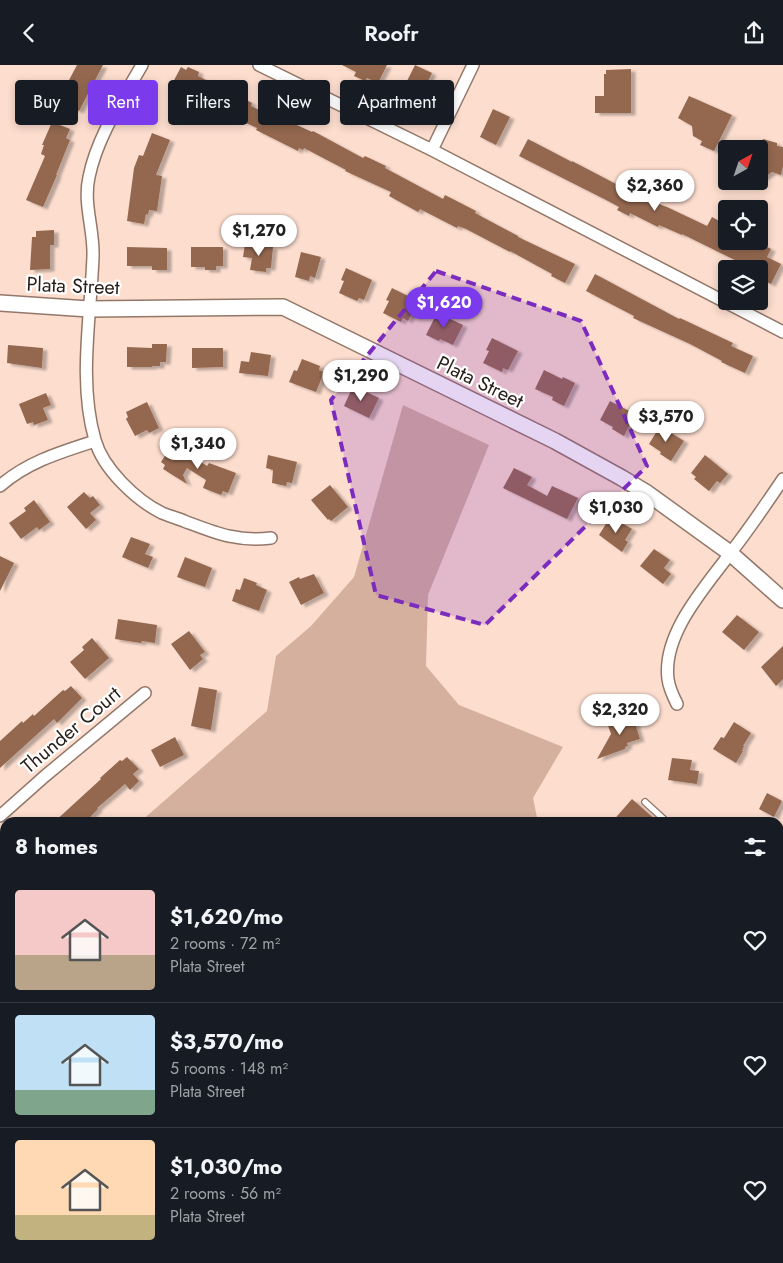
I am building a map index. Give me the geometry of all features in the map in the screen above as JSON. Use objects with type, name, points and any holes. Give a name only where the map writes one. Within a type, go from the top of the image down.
[{"type":"street","points":[[142,65],[107,128],[93,161],[86,195],[93,253],[86,391],[95,441],[103,457],[119,480],[138,498],[162,513],[228,537],[252,540],[271,538]]},
{"type":"street","points":[[259,65],[432,150],[783,332]]},
{"type":"street","points":[[432,150],[473,65]]},
{"type":"street","name":"Plata Street","points":[[0,303],[89,309],[283,307],[596,463],[647,493],[730,553],[783,601]]},
{"type":"street","points":[[0,486],[13,475],[45,458],[95,441]]},
{"type":"street","points":[[677,704],[671,692],[668,679],[668,668],[675,638],[690,608],[783,479]]},
{"type":"street","name":"Thunder Court","points":[[0,816],[145,693]]},
{"type":"lane","points":[[645,802],[661,817]]},
{"type":"highlighted area","points":[[436,271],[581,321],[647,466],[485,625],[376,595],[331,400]]},
{"type":"shaded area","points":[[403,405],[489,445],[428,595],[426,666],[459,705],[563,747],[533,798],[537,817],[146,817],[267,711],[276,656],[311,626],[354,577]]},
{"type":"building","points":[[77,65],[103,65],[95,80],[88,80],[88,94],[79,111],[78,80],[69,80]]},
{"type":"building","points":[[342,65],[387,65],[380,80],[367,78],[363,80],[354,76],[356,72]]},
{"type":"building","points":[[415,65],[432,73],[428,80],[408,80]]},
{"type":"building","points":[[181,67],[186,70],[188,67],[199,72],[198,76],[206,80],[174,80]]},
{"type":"building","points":[[631,69],[631,113],[595,113],[595,96],[604,96],[604,74],[606,74],[606,70]]},
{"type":"building","points":[[689,96],[732,115],[714,151],[700,145],[702,141],[693,136],[692,126],[678,118]]},
{"type":"building","points":[[248,101],[252,103],[251,106],[258,109],[258,125],[297,125],[313,131],[363,158],[365,156],[386,166],[385,168],[443,199],[445,195],[476,211],[475,213],[518,237],[575,264],[565,283],[510,251],[466,229],[458,226],[457,228],[420,209],[418,212],[389,196],[391,192],[345,171],[304,148],[303,150],[299,148],[298,151],[256,130],[257,128],[248,124]]},
{"type":"building","points":[[493,109],[510,117],[496,145],[480,137]]},
{"type":"building","points":[[51,125],[60,125],[70,129],[66,138],[70,140],[43,207],[26,200],[45,156],[41,154],[44,145],[42,145]]},
{"type":"building","points":[[152,133],[170,140],[156,175],[162,176],[157,211],[149,210],[144,224],[127,221],[134,168],[139,155],[143,156]]},
{"type":"building","points":[[528,139],[658,206],[659,204],[667,207],[707,226],[712,217],[718,220],[718,250],[768,250],[768,248],[771,249],[767,257],[781,264],[771,284],[768,282],[768,260],[735,260],[682,234],[659,225],[658,227],[630,213],[629,216],[617,210],[619,207],[519,156]]},
{"type":"building","points":[[768,140],[783,147],[781,175],[772,172],[768,175]]},
{"type":"building","points":[[54,230],[54,245],[50,245],[50,269],[30,270],[32,237],[36,237],[36,231]]},
{"type":"building","points":[[245,244],[273,247],[271,268],[266,268],[266,272],[250,270],[252,258],[243,257]]},
{"type":"building","points":[[127,247],[167,248],[167,270],[152,270],[152,266],[127,266]]},
{"type":"building","points":[[191,247],[223,247],[223,266],[216,266],[216,270],[205,270],[205,267],[191,267]]},
{"type":"building","points":[[301,252],[321,257],[315,278],[310,276],[309,281],[295,277]]},
{"type":"building","points":[[346,268],[372,280],[364,300],[359,298],[357,301],[339,293],[344,281],[341,280]]},
{"type":"building","points":[[595,274],[679,319],[733,343],[731,346],[753,356],[745,373],[690,344],[633,318],[634,316],[586,291]]},
{"type":"building","points":[[392,288],[418,301],[408,321],[403,318],[401,322],[383,313],[389,301],[386,300]]},
{"type":"building","points":[[437,313],[463,325],[453,345],[426,335]]},
{"type":"building","points":[[492,338],[518,351],[508,370],[503,368],[502,372],[483,363],[489,351],[486,350]]},
{"type":"building","points":[[152,344],[167,344],[166,362],[160,362],[160,366],[127,367],[127,347],[152,348]]},
{"type":"building","points":[[8,345],[43,348],[42,368],[7,363]]},
{"type":"building","points":[[192,348],[223,348],[223,367],[192,368]]},
{"type":"building","points":[[251,352],[271,355],[268,376],[239,373],[241,361],[249,362]]},
{"type":"building","points":[[302,359],[320,366],[319,370],[324,372],[316,392],[289,382],[294,370],[297,371]]},
{"type":"building","points":[[544,370],[575,383],[564,406],[552,400],[553,397],[535,389]]},
{"type":"building","points":[[353,386],[379,398],[369,418],[344,406]]},
{"type":"building","points":[[46,393],[51,405],[43,408],[48,420],[34,425],[33,422],[27,424],[19,404]]},
{"type":"building","points":[[610,401],[635,414],[624,436],[600,420]]},
{"type":"building","points":[[147,402],[159,428],[149,433],[147,430],[135,436],[126,419],[128,417],[126,412]]},
{"type":"building","points":[[660,426],[684,441],[671,461],[649,444]]},
{"type":"building","points":[[171,443],[207,466],[209,463],[236,473],[228,493],[223,491],[221,495],[203,488],[206,480],[187,468],[183,475],[187,484],[163,469],[165,465],[161,462],[170,448],[171,451]]},
{"type":"building","points":[[268,455],[297,462],[292,483],[287,482],[286,486],[272,483],[273,470],[266,468]]},
{"type":"building","points":[[705,455],[728,474],[720,483],[717,481],[709,491],[694,479],[696,477],[691,473]]},
{"type":"building","points":[[514,468],[532,477],[527,485],[547,496],[552,486],[578,498],[567,519],[503,488]]},
{"type":"building","points":[[330,485],[348,507],[331,521],[311,500]]},
{"type":"building","points":[[84,492],[90,498],[93,496],[100,505],[90,513],[96,520],[86,529],[67,507]]},
{"type":"building","points":[[34,500],[50,522],[39,530],[37,527],[21,539],[9,523],[26,511],[24,508]]},
{"type":"building","points":[[609,519],[620,525],[622,523],[632,529],[625,540],[628,542],[622,552],[599,535]]},
{"type":"building","points":[[131,537],[150,544],[145,554],[153,557],[148,568],[122,557]]},
{"type":"building","points":[[654,549],[670,560],[664,568],[671,574],[663,584],[640,566]]},
{"type":"building","points":[[0,556],[14,563],[0,591]]},
{"type":"building","points":[[185,557],[212,568],[205,587],[177,577]]},
{"type":"building","points":[[314,574],[324,593],[301,605],[289,582],[299,577],[300,579]]},
{"type":"building","points":[[244,578],[257,583],[256,585],[267,590],[259,611],[232,601],[236,589],[240,590]]},
{"type":"building","points":[[737,615],[759,632],[744,650],[722,632]]},
{"type":"building","points":[[118,619],[157,625],[155,643],[115,639]]},
{"type":"building","points":[[189,631],[205,652],[200,655],[203,659],[190,670],[171,644]]},
{"type":"building","points":[[92,638],[109,658],[85,679],[70,662],[84,650],[82,647]]},
{"type":"building","points":[[783,646],[783,679],[776,686],[761,667]]},
{"type":"building","points":[[71,686],[82,698],[57,723],[54,719],[0,768],[0,741],[22,721],[23,723],[33,714],[34,716],[63,690],[65,691]]},
{"type":"building","points":[[199,687],[217,690],[211,730],[191,726]]},
{"type":"building","points":[[629,716],[631,721],[634,720],[640,739],[627,743],[628,746],[625,749],[597,759],[611,734],[607,723]]},
{"type":"building","points":[[734,722],[751,733],[736,763],[713,749],[721,737],[724,738]]},
{"type":"building","points":[[175,737],[184,755],[160,767],[151,750]]},
{"type":"building","points":[[127,757],[139,769],[133,774],[139,781],[130,790],[125,784],[97,808],[90,817],[60,817],[120,760],[122,761]]},
{"type":"building","points":[[672,758],[692,760],[690,770],[699,771],[697,784],[668,780]]},
{"type":"building","points":[[767,793],[782,801],[774,817],[759,809]]},
{"type":"building","points":[[632,799],[652,817],[616,817]]}]
